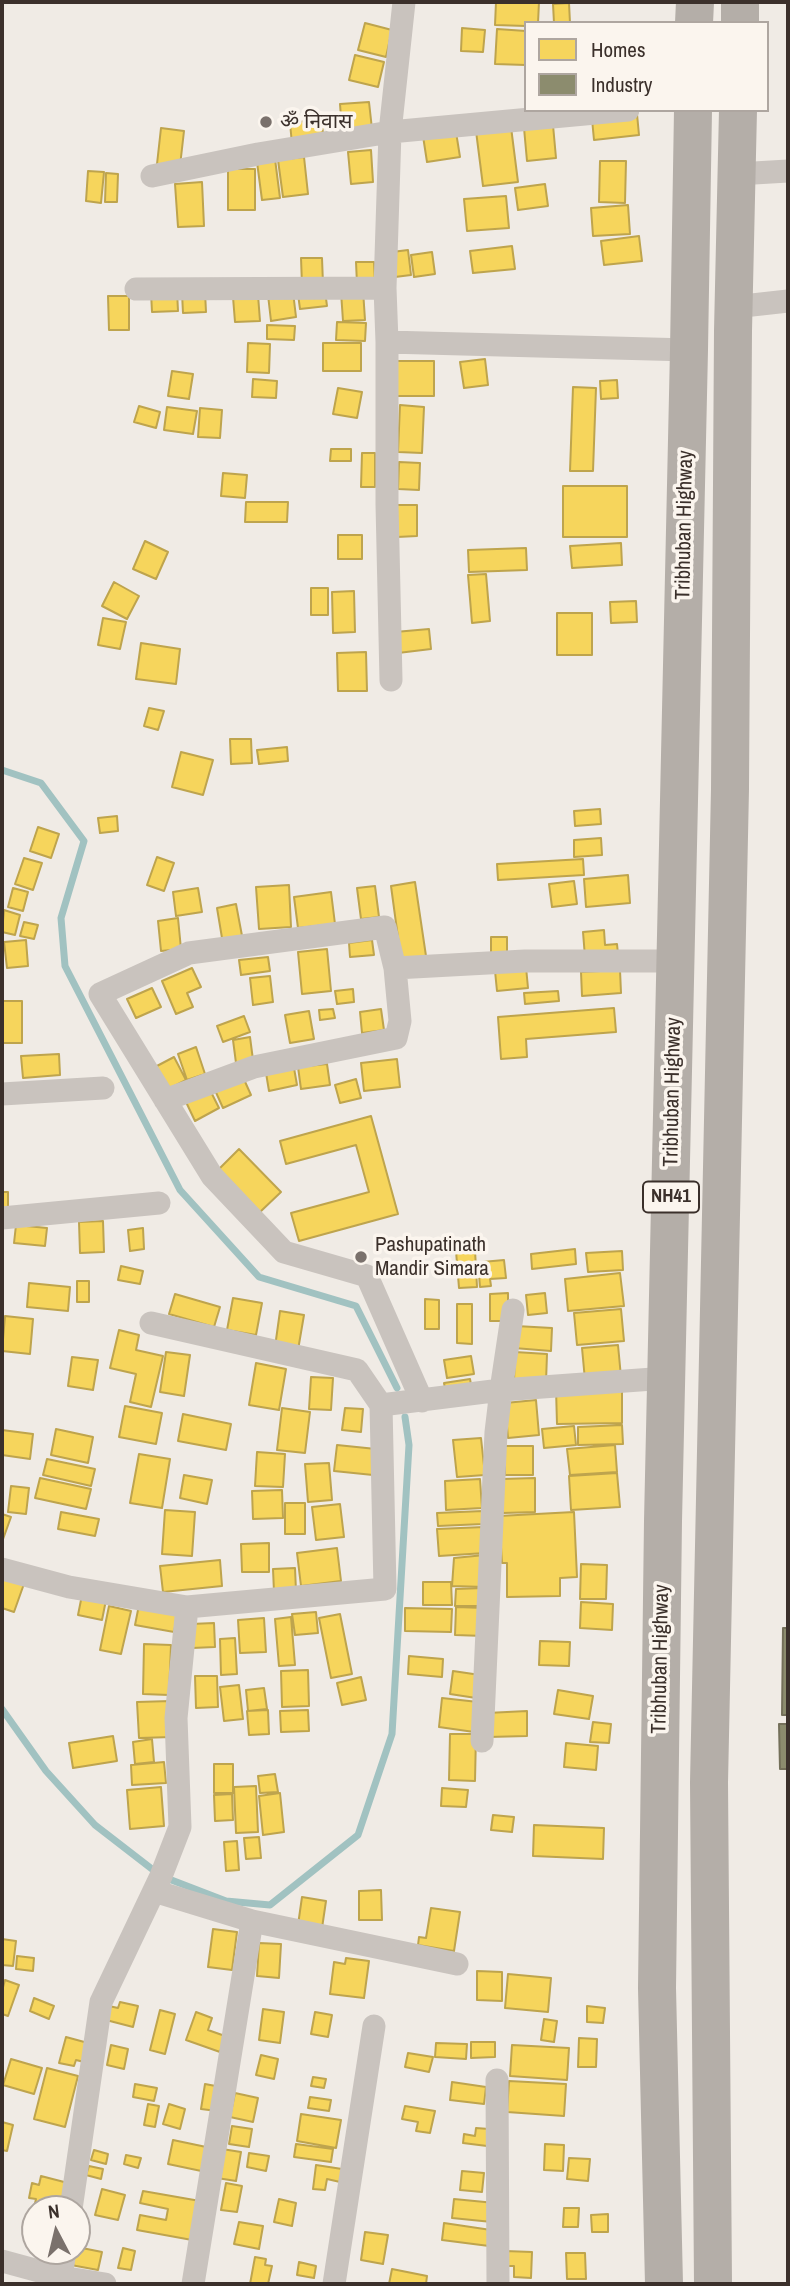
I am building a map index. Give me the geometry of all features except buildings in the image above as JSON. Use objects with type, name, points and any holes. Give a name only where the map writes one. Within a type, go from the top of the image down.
[{"type":"highway","points":[[694,21],[695,2]]},
{"type":"highway","points":[[740,2],[740,21]]},
{"type":"highway","name":"Tribhuban Highway","points":[[664,2284],[657,1988],[693,112]]},
{"type":"highway","name":"NH41","points":[[713,2284],[709,1782],[730,789],[732,416],[738,112]]},
{"type":"highway","points":[[687,420],[732,416]]},
{"type":"street","points":[[391,680],[385,288],[390,132],[404,2]]},
{"type":"street","points":[[152,176],[258,154],[390,132],[606,112]]},
{"type":"street","points":[[737,174],[788,171]]},
{"type":"street","points":[[136,289],[385,288]]},
{"type":"street","points":[[734,307],[788,301]]},
{"type":"street","points":[[387,342],[689,349]]},
{"type":"street","points":[[165,1100],[254,1067],[396,1038],[400,1021],[395,968],[385,927],[189,953],[100,994],[165,1100],[212,1176],[284,1252],[367,1276],[422,1401]]},
{"type":"street","points":[[395,968],[525,961],[676,961]]},
{"type":"street","points":[[2,1094],[103,1088]]},
{"type":"street","points":[[2,1219],[159,1203]]},
{"type":"street","points":[[482,1741],[496,1432],[513,1310]]},
{"type":"street","points":[[2,1569],[69,1587],[187,1607],[385,1589],[381,1405],[357,1370],[151,1323]]},
{"type":"street","points":[[381,1405],[501,1390],[667,1378]]},
{"type":"street","points":[[73,2195],[102,2002],[154,1891],[180,1826],[176,1718],[187,1607]]},
{"type":"street","points":[[154,1891],[252,1921],[457,1964]]},
{"type":"street","points":[[193,2284],[252,1921]]},
{"type":"street","points":[[334,2284],[374,2026]]},
{"type":"street","points":[[497,2080],[498,2284]]},
{"type":"street","points":[[2,2261],[61,2277],[105,2284]]},
{"type":"street","points":[[61,2277],[63,2265]]},
{"type":"waterway","points":[[2,770],[41,783],[84,841],[61,918],[65,966],[180,1190],[259,1277],[356,1306],[397,1388]]},
{"type":"waterway","points":[[2,1709],[46,1771],[95,1825],[161,1876],[226,1901],[270,1905],[358,1835],[392,1734],[409,1445],[405,1417]]},
{"type":"place","name":"ॐ निवास","points":[[266,122]]},
{"type":"place","name":"Pashupatinath Mandir Simara","points":[[361,1257]]}]
